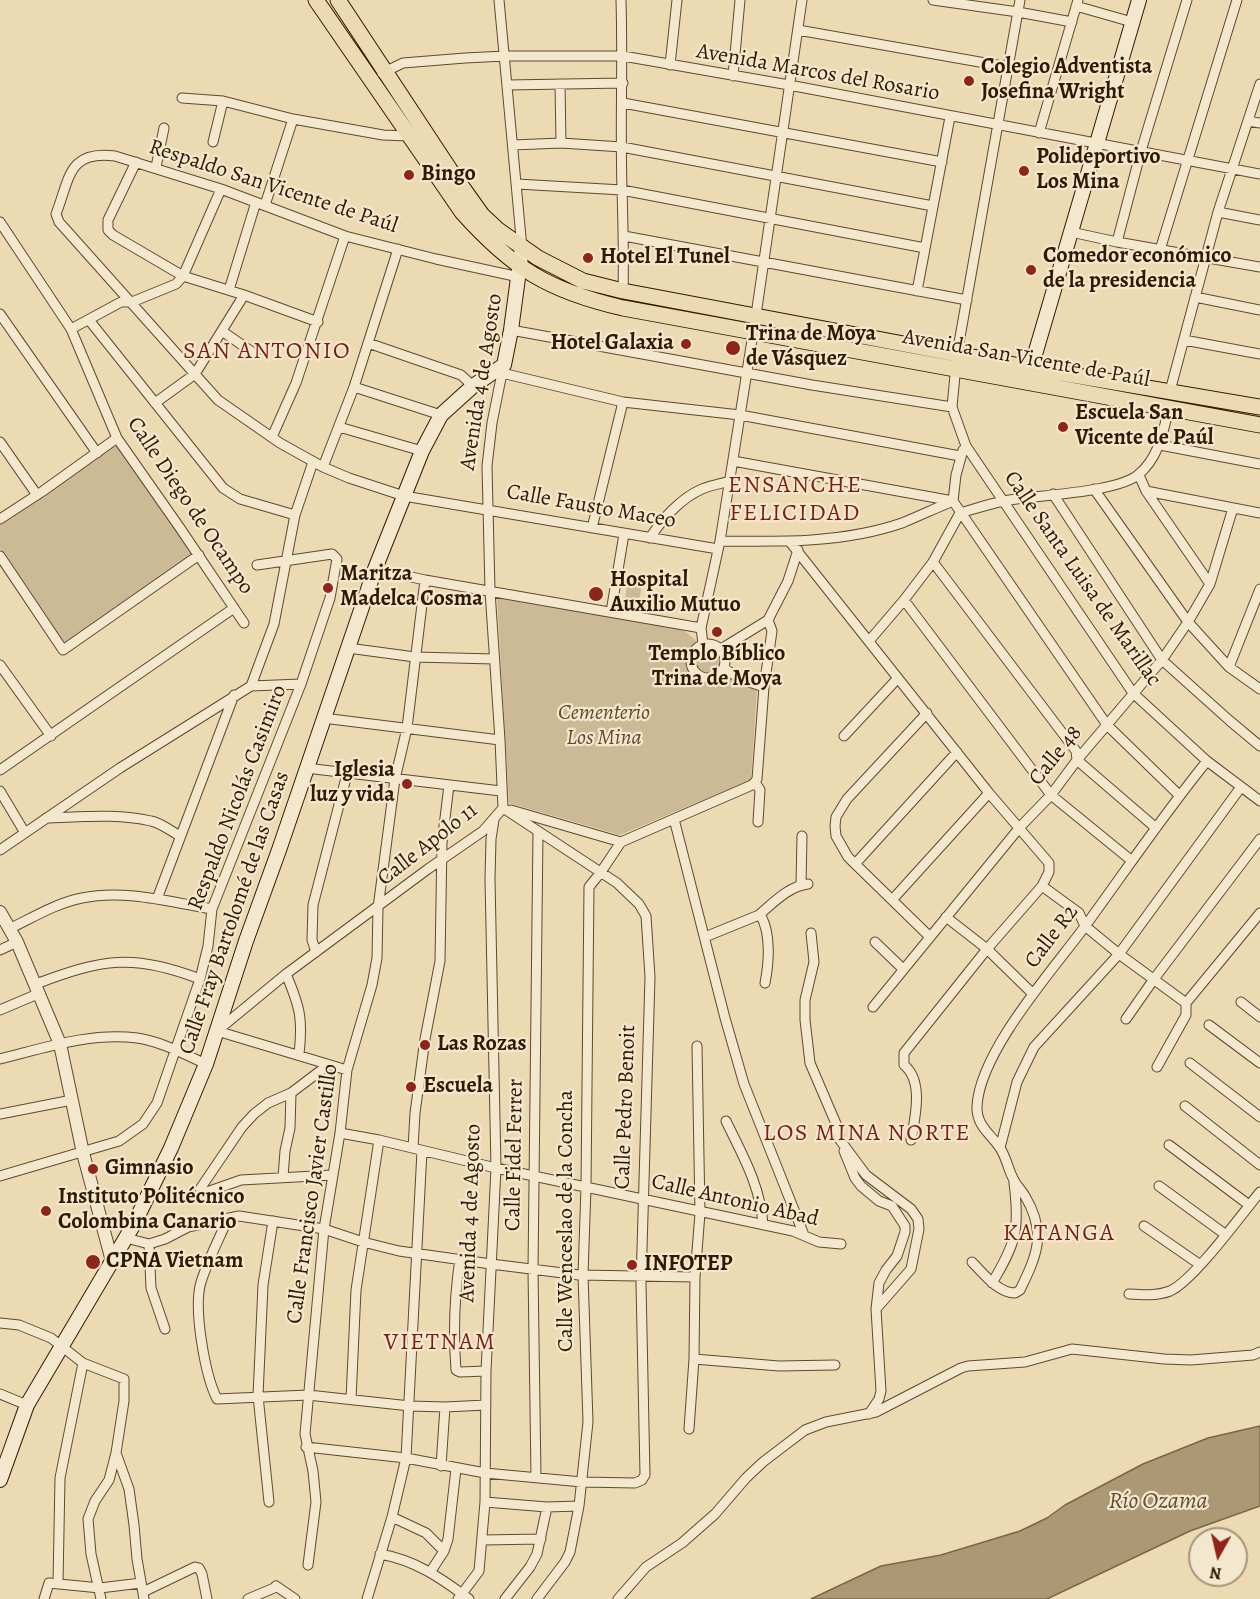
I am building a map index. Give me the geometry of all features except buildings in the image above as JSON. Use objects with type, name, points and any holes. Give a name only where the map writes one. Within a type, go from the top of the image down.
[{"type":"main road","name":"Avenida San Vicente de Paúl","points":[[316,0],[462,212],[520,272],[593,301],[1260,425]]},
{"type":"main road","name":"Avenida San Vicente de Paúl","points":[[338,0],[482,215],[522,248],[583,281],[623,291],[1031,368],[1260,407]]},
{"type":"main road","points":[[1031,368],[1139,0]]},
{"type":"main road","name":"Avenida 4 de Agosto","points":[[503,369],[511,330],[522,248]]},
{"type":"main road","name":"Calle Fray Bartolomé de las Casas","points":[[1,1474],[27,1406],[126,1238],[171,1148],[206,1064],[246,941],[375,569],[422,451],[441,415],[473,386],[503,369]]},
{"type":"street","name":"Avenida 4 de Agosto","points":[[499,0],[522,248]]},
{"type":"street","points":[[621,0],[623,291]]},
{"type":"street","points":[[670,65],[677,0]]},
{"type":"street","points":[[733,76],[740,0]]},
{"type":"street","points":[[703,644],[701,628],[719,545],[754,332],[802,0]]},
{"type":"street","points":[[933,0],[1072,22]]},
{"type":"street","name":"Calle Santa Luisa de Marillac","points":[[1020,0],[957,354],[952,407],[966,446],[1133,693],[1207,761],[1260,801]]},
{"type":"street","points":[[1117,242],[1141,152],[1187,0]]},
{"type":"street","points":[[1160,250],[1237,0]]},
{"type":"street","points":[[1039,133],[1077,3],[1132,22]]},
{"type":"street","points":[[798,30],[1008,67]]},
{"type":"street","name":"Avenida Marcos del Rosario","points":[[369,79],[403,63],[414,62],[505,56],[623,56],[1260,174]]},
{"type":"street","points":[[508,85],[623,83]]},
{"type":"street","points":[[560,84],[561,143]]},
{"type":"street","points":[[1170,391],[1218,212],[1260,84]]},
{"type":"street","points":[[182,98],[223,101],[293,119],[383,135],[409,136]]},
{"type":"street","points":[[213,142],[223,101]]},
{"type":"street","points":[[623,103],[942,162]]},
{"type":"street","points":[[917,291],[950,117]]},
{"type":"street","points":[[229,290],[293,119]]},
{"type":"street","points":[[1248,121],[1260,123]]},
{"type":"street","points":[[156,167],[164,128]]},
{"type":"street","points":[[513,145],[561,143],[622,147],[933,206]]},
{"type":"street","name":"Respaldo San Vicente de Paúl","points":[[59,222],[56,214],[73,169],[86,157],[99,154],[156,167],[345,236],[398,249],[520,272]]},
{"type":"street","points":[[136,162],[108,220],[108,230],[123,242],[183,276],[318,322]]},
{"type":"street","points":[[517,184],[622,190],[925,248]]},
{"type":"street","points":[[71,329],[121,302],[132,302],[176,284],[183,276],[221,189]]},
{"type":"street","points":[[1218,212],[1260,220]]},
{"type":"street","name":"Calle Diego de Ocampo","points":[[0,222],[58,305],[71,329],[117,438],[244,623]]},
{"type":"street","name":"Calle Fausto Maceo","points":[[59,222],[218,400],[272,437],[323,467],[404,496],[624,534],[719,545],[790,542],[880,529],[902,523],[953,501]]},
{"type":"street","points":[[1071,232],[1260,267]]},
{"type":"street","points":[[272,437],[296,383],[345,236]]},
{"type":"street","points":[[624,236],[968,300]]},
{"type":"street","points":[[323,467],[354,387],[398,249]]},
{"type":"street","points":[[156,403],[195,374],[244,295]]},
{"type":"street","points":[[1195,297],[1260,310]]},
{"type":"street","points":[[0,314],[97,453]]},
{"type":"street","points":[[89,320],[223,488],[240,499],[294,515]]},
{"type":"street","points":[[511,330],[746,373],[952,407]]},
{"type":"street","points":[[222,331],[255,354]]},
{"type":"street","points":[[1184,340],[1260,354]]},
{"type":"street","points":[[368,343],[461,375],[473,386]]},
{"type":"street","name":"Avenida 4 de Agosto","points":[[503,369],[487,466],[490,591],[503,808]]},
{"type":"street","points":[[503,369],[623,402],[740,415],[960,456]]},
{"type":"street","points":[[354,387],[441,415]]},
{"type":"street","points":[[592,528],[623,402]]},
{"type":"street","points":[[869,641],[933,562],[960,513],[1004,501],[1094,489],[1125,482],[1138,475],[1150,462],[1160,445],[1169,408]]},
{"type":"street","points":[[339,427],[422,451]]},
{"type":"street","points":[[0,519],[117,438]]},
{"type":"street","points":[[0,442],[37,495]]},
{"type":"street","points":[[1160,445],[1260,464]]},
{"type":"street","points":[[966,446],[960,456],[953,501],[960,513],[1107,725],[1179,795]]},
{"type":"street","points":[[733,461],[953,501]]},
{"type":"street","points":[[251,686],[274,624],[294,515],[314,462]]},
{"type":"street","points":[[1138,475],[1146,491],[1210,585]]},
{"type":"street","points":[[650,538],[663,520],[693,494],[704,488],[730,481]]},
{"type":"street","points":[[1094,489],[1188,622],[1229,668],[1257,687],[1260,676]]},
{"type":"street","points":[[1146,491],[1260,513]]},
{"type":"street","points":[[1053,494],[1162,660],[1260,746]]},
{"type":"street","name":"Calle 48","points":[[873,1007],[1020,827],[1051,795],[1077,760],[1162,660],[1210,585],[1233,508]]},
{"type":"street","points":[[611,612],[624,534]]},
{"type":"street","points":[[790,542],[1050,867],[1042,886],[987,949],[904,1053],[904,1065],[914,1076],[916,1109],[911,1140]]},
{"type":"street","points":[[721,649],[768,620],[788,581],[798,550]]},
{"type":"street","name":"Respaldo Nicolás Casimiro","points":[[0,1176],[119,1141],[142,1124],[157,1103],[200,980],[208,946],[212,909],[301,684],[330,598],[338,559],[333,554],[285,560]]},
{"type":"street","points":[[0,556],[63,650],[199,555]]},
{"type":"street","points":[[257,566],[285,560]]},
{"type":"street","points":[[933,562],[1076,751],[1077,760],[1156,828]]},
{"type":"street","points":[[375,569],[425,580],[701,628]]},
{"type":"street","name":"Calle Francisco Javier Castillo","points":[[308,1565],[316,1502],[314,1471],[306,1447],[305,1434],[324,1229],[340,1133],[347,1070],[372,985],[377,958],[378,908],[395,778],[407,728],[425,580]]},
{"type":"street","points":[[1229,668],[1260,588]]},
{"type":"street","points":[[904,600],[1051,795],[1132,861]]},
{"type":"street","points":[[0,770],[234,608]]},
{"type":"street","points":[[621,842],[752,785],[757,779],[764,687],[772,631],[768,620]]},
{"type":"street","points":[[703,644],[716,645],[721,649],[725,658],[724,668],[716,676],[710,678],[699,676],[692,667],[691,656],[694,651],[703,644]]},
{"type":"street","points":[[348,648],[415,657],[494,659]]},
{"type":"street","points":[[0,664],[51,736]]},
{"type":"street","points":[[724,668],[740,679],[764,687]]},
{"type":"street","points":[[844,736],[898,678]]},
{"type":"street","points":[[0,850],[234,695],[251,686],[301,684]]},
{"type":"street","points":[[157,899],[234,695]]},
{"type":"street","points":[[927,713],[847,799],[836,817],[836,836],[840,846],[855,864],[930,937]]},
{"type":"street","points":[[323,718],[500,740]]},
{"type":"street","points":[[855,864],[957,752]]},
{"type":"street","name":"Calle R2","points":[[1014,1181],[1000,1148],[988,1136],[978,1115],[979,1094],[992,1058],[1033,994],[1179,795],[1207,761]]},
{"type":"street","points":[[306,768],[501,791]]},
{"type":"street","points":[[316,952],[312,940],[313,905],[347,774]]},
{"type":"street","points":[[755,782],[760,790],[758,822]]},
{"type":"street","points":[[367,1599],[392,1517],[406,1458],[417,1253],[418,1150],[415,1113],[425,1039],[440,961],[442,843],[449,785]]},
{"type":"street","points":[[1000,1148],[1014,1092],[1034,1047],[1119,954],[1241,787]]},
{"type":"street","points":[[0,791],[25,833]]},
{"type":"street","points":[[892,900],[989,793]]},
{"type":"street","name":"Calle Apolo 11","points":[[217,1031],[286,974],[483,831],[503,808],[621,842]]},
{"type":"street","name":"Calle Pedro Benoit","points":[[503,808],[617,883],[639,904],[648,924],[650,977],[642,1277],[645,1475],[642,1480],[635,1483],[582,1482]]},
{"type":"street","points":[[46,818],[127,817],[153,821],[180,836]]},
{"type":"street","points":[[674,819],[744,1084],[804,1235]]},
{"type":"street","name":"Avenida 4 de Agosto","points":[[463,1597],[479,1571],[485,1502],[486,1371],[496,1168],[490,879],[490,839],[494,820]]},
{"type":"street","name":"Calle Fidel Ferrer","points":[[536,1478],[533,1270],[538,832]]},
{"type":"street","points":[[705,937],[759,915],[780,897],[805,885],[802,836]]},
{"type":"street","points":[[1126,1018],[1260,839]]},
{"type":"street","name":"Calle Wenceslao de la Concha","points":[[537,1599],[570,1552],[582,1482],[588,1422],[583,1275],[589,887],[621,842]]},
{"type":"street","points":[[1042,886],[1079,913],[1085,926],[1119,954],[1186,1004]]},
{"type":"street","points":[[9,929],[62,904],[81,898],[110,894],[157,899],[212,909]]},
{"type":"street","points":[[0,912],[17,942],[60,1044],[83,1153],[112,1261]]},
{"type":"street","points":[[1158,1067],[1186,1015],[1186,1004],[1260,913]]},
{"type":"street","points":[[759,915],[763,918],[767,941],[765,982]]},
{"type":"street","points":[[946,917],[987,949],[1033,994]]},
{"type":"street","points":[[811,933],[814,962],[806,1000],[805,1020],[810,1063],[837,1126],[855,1178],[879,1201],[892,1206],[905,1226],[897,1256],[879,1283],[876,1309],[881,1391],[879,1399],[869,1414]]},
{"type":"street","points":[[0,950],[17,942]]},
{"type":"street","points":[[875,942],[903,969]]},
{"type":"street","points":[[0,1010],[66,972],[95,964],[117,961],[142,963],[173,969],[200,980]]},
{"type":"street","points":[[286,974],[301,1012],[302,1032],[299,1054]]},
{"type":"street","points":[[1240,1002],[1260,1017]]},
{"type":"street","points":[[1209,1025],[1260,1063]]},
{"type":"street","points":[[217,1031],[347,1070]]},
{"type":"street","points":[[0,1059],[60,1044],[94,1039],[138,1038],[175,1050],[206,1064]]},
{"type":"street","points":[[689,1429],[700,1212],[697,1046]]},
{"type":"street","points":[[1190,1063],[1260,1117]]},
{"type":"street","points":[[328,1065],[291,1093],[268,1103],[254,1114],[242,1127],[200,1189],[204,1193],[241,1180],[333,1175]]},
{"type":"street","points":[[284,1177],[285,1151],[290,1128],[291,1093]]},
{"type":"street","points":[[0,1114],[72,1100]]},
{"type":"street","points":[[1185,1106],[1260,1165]]},
{"type":"street","points":[[726,1121],[762,1204],[763,1225]]},
{"type":"street","name":"Calle Antonio Abad","points":[[340,1133],[763,1225],[804,1235],[819,1242],[841,1244]]},
{"type":"street","points":[[351,1399],[356,1290],[379,1140]]},
{"type":"street","points":[[840,1140],[866,1175],[911,1209],[918,1219],[919,1228],[911,1269],[876,1309]]},
{"type":"street","points":[[1169,1145],[1249,1205]]},
{"type":"street","points":[[992,1283],[1011,1252],[1014,1240],[1017,1215],[1014,1181]]},
{"type":"street","points":[[972,1262],[992,1283],[1009,1293],[1020,1290],[1035,1258],[1038,1237],[1035,1216],[1014,1181]]},
{"type":"street","points":[[1159,1186],[1226,1234]]},
{"type":"street","points":[[1129,1294],[1152,1295],[1180,1286],[1260,1192]]},
{"type":"street","points":[[126,1238],[149,1244],[165,1239],[188,1227],[239,1216],[324,1229],[363,1242],[417,1253],[533,1270],[583,1275],[695,1277]]},
{"type":"street","points":[[228,1218],[201,1283],[198,1309],[204,1352],[217,1399],[308,1395],[410,1406],[486,1406]]},
{"type":"street","points":[[269,1502],[258,1396],[263,1285],[273,1221]]},
{"type":"street","points":[[1144,1226],[1200,1264]]},
{"type":"street","points":[[149,1244],[151,1288],[165,1329]]},
{"type":"street","points":[[460,1259],[453,1320],[456,1370],[460,1372],[486,1371]]},
{"type":"street","points":[[0,1323],[19,1325],[51,1338],[83,1363],[124,1379],[124,1401],[116,1453],[109,1480],[94,1501],[88,1519],[91,1554],[101,1599]]},
{"type":"street","points":[[618,1599],[646,1567],[681,1543],[707,1521],[746,1478],[777,1450],[805,1430],[815,1425],[869,1414],[968,1366],[1025,1362],[1072,1350],[1191,1360],[1253,1355],[1260,1352]]},
{"type":"street","points":[[694,1359],[779,1366],[835,1365]]},
{"type":"street","points":[[58,1583],[60,1478],[83,1363]]},
{"type":"street","points":[[0,1394],[27,1406]]},
{"type":"street","points":[[441,1466],[445,1407]]},
{"type":"street","points":[[306,1447],[406,1458],[485,1473],[582,1482]]},
{"type":"street","points":[[116,1453],[129,1489],[143,1591]]},
{"type":"street","points":[[431,1571],[444,1551],[448,1539],[456,1469]]},
{"type":"street","points":[[485,1502],[547,1507],[579,1506]]},
{"type":"street","points":[[505,1599],[530,1567],[541,1539],[547,1507]]},
{"type":"street","points":[[392,1517],[426,1533],[444,1551]]},
{"type":"street","points":[[483,1540],[541,1539]]},
{"type":"street","points":[[380,1554],[431,1571],[463,1597]]},
{"type":"street","points":[[44,1599],[49,1583],[143,1591],[195,1567],[199,1568],[202,1574],[207,1599]]},
{"type":"street","points":[[248,1599],[276,1586],[295,1599]]},
{"type":"green space","points":[[115,441],[194,555],[64,644],[0,548],[0,524]]},
{"type":"green space","points":[[628,575],[643,577],[639,603],[625,601]]},
{"type":"green space","name":"Cementerio Los Mina","points":[[497,598],[682,629],[697,641],[686,660],[690,674],[705,680],[726,675],[757,691],[751,780],[620,835],[509,803]]},
{"type":"green space","points":[[708,646],[719,650],[723,661],[719,672],[708,676],[697,672],[693,661],[697,650]]},
{"type":"water","name":"Río Ozama","points":[[1260,1426],[1260,1506],[1201,1527],[1188,1527],[1188,1532],[1047,1599],[811,1599],[881,1566],[941,1555],[1020,1531],[1143,1464],[1208,1438]]},
{"type":"place","name":"Colegio Adventista Josefina Wright","points":[[969,81]]},
{"type":"place","name":"Polideportivo Los Mina","points":[[1024,171]]},
{"type":"place","name":"Bingo","points":[[409,175]]},
{"type":"place","name":"Hotel El Tunel","points":[[588,258]]},
{"type":"place","name":"Comedor económico de la presidencia","points":[[1031,270]]},
{"type":"place","name":"Hotel Galaxia","points":[[686,344]]},
{"type":"place","name":"Trina de Moya de Vásquez","points":[[733,348]]},
{"type":"place","name":"Escuela San Vicente de Paúl","points":[[1063,427]]},
{"type":"place","name":"Maritza Madelca Cosma","points":[[328,588]]},
{"type":"place","name":"Hospital Auxilio Mutuo","points":[[596,594]]},
{"type":"place","name":"Templo Bíblico Trina de Moya","points":[[717,632]]},
{"type":"place","name":"Iglesia luz y vida","points":[[407,784]]},
{"type":"place","name":"Las Rozas","points":[[425,1045]]},
{"type":"place","name":"Escuela","points":[[411,1087]]},
{"type":"place","name":"Gimnasio","points":[[93,1169]]},
{"type":"place","name":"Instituto Politécnico Colombina Canario","points":[[46,1211]]},
{"type":"place","name":"CPNA Vietnam","points":[[93,1262]]},
{"type":"place","name":"INFOTEP","points":[[632,1265]]},
{"type":"district","name":"SAN ANTONIO","points":[[267,352]]},
{"type":"district","name":"ENSANCHE FELICIDAD","points":[[795,500]]},
{"type":"district","name":"LOS MINA NORTE","points":[[867,1134]]},
{"type":"district","name":"KATANGA","points":[[1059,1234]]},
{"type":"district","name":"VIETNAM","points":[[440,1343]]}]
